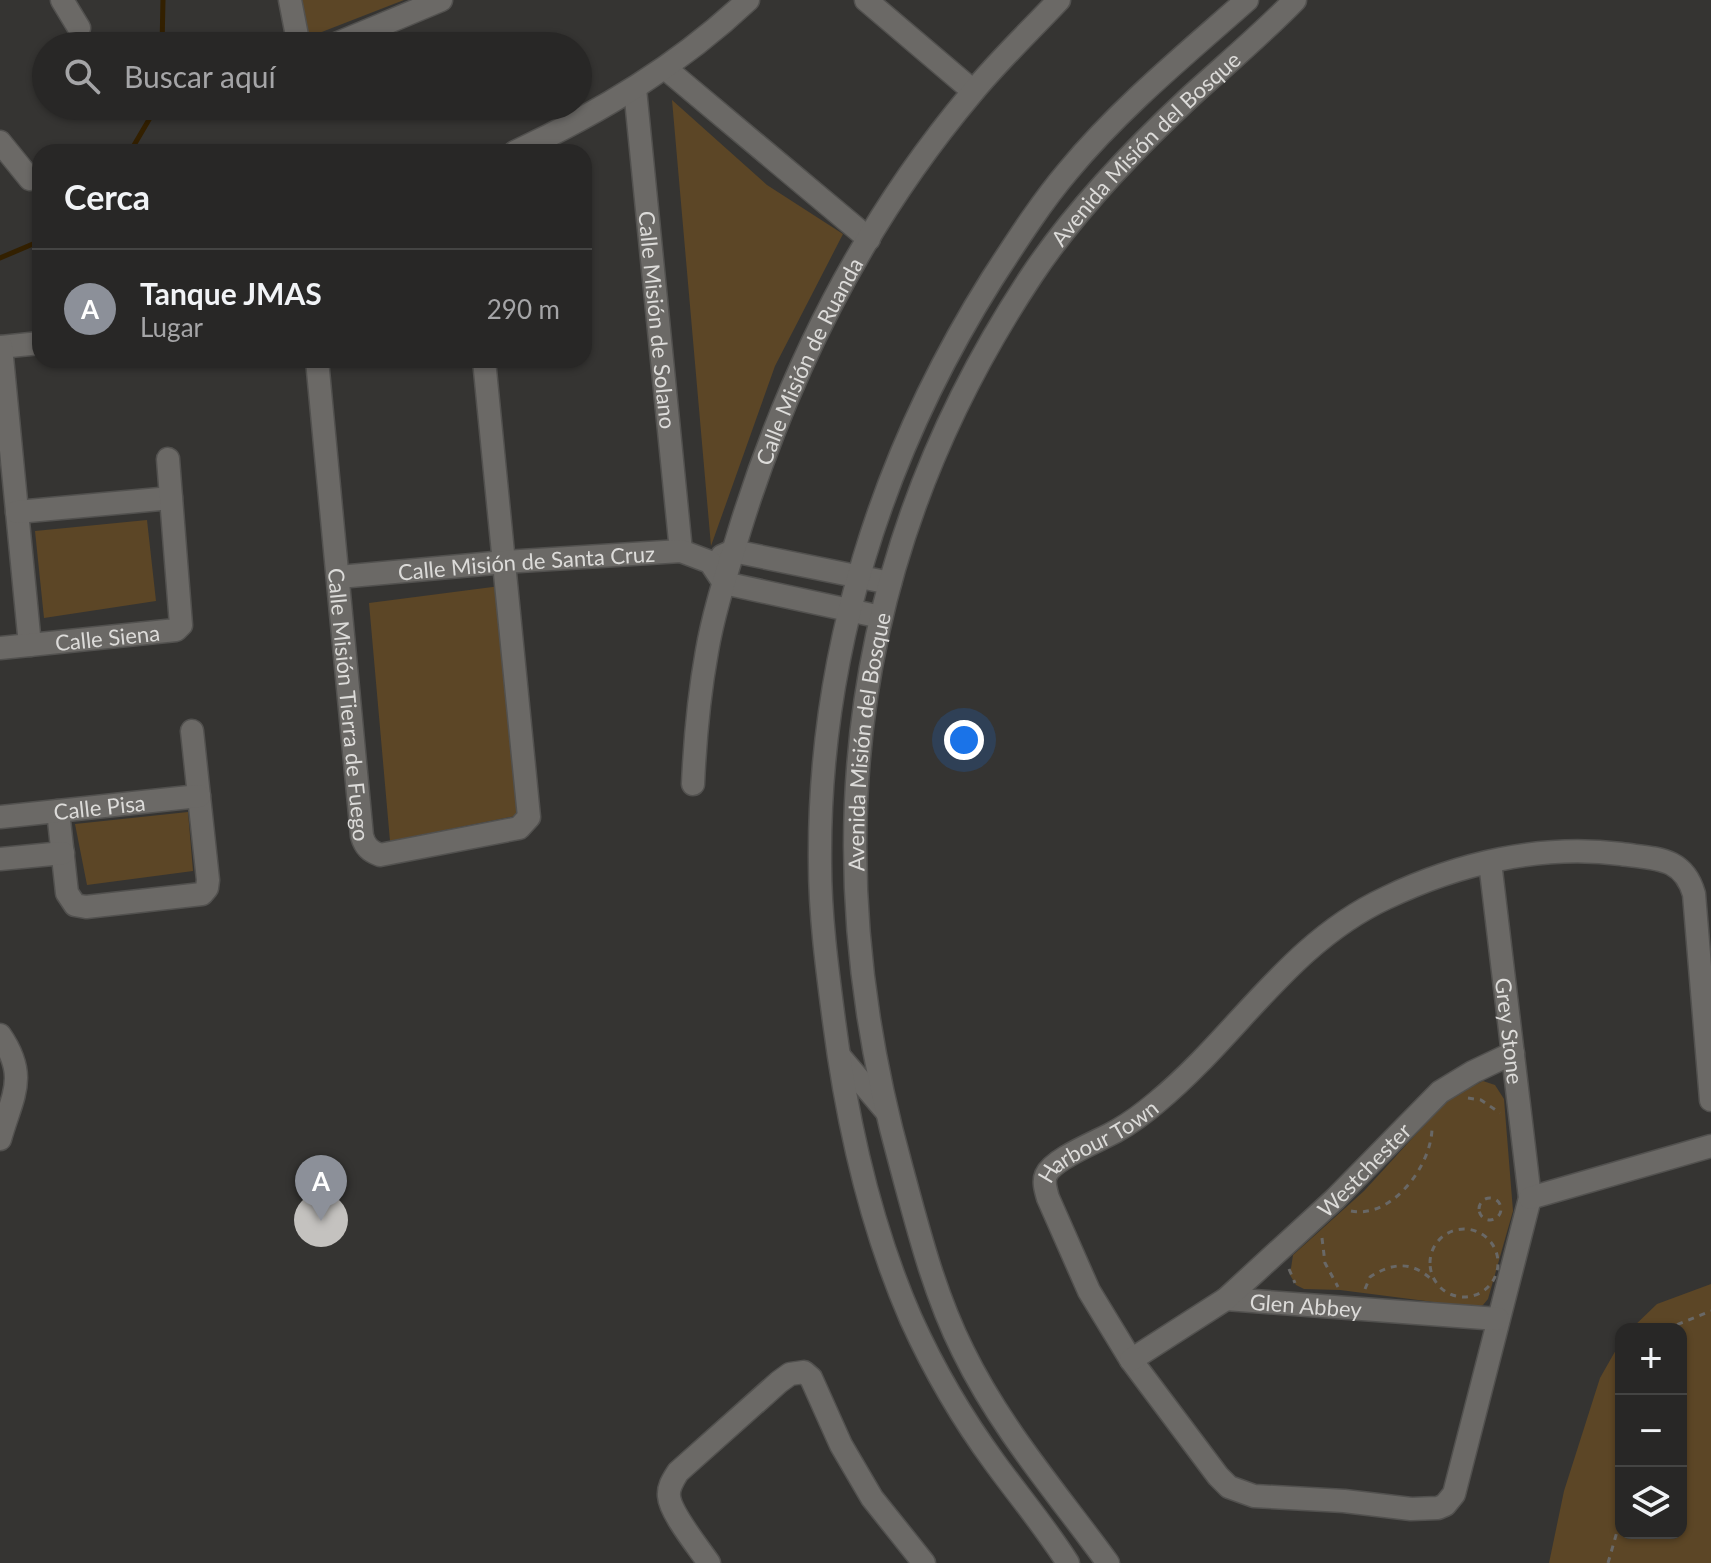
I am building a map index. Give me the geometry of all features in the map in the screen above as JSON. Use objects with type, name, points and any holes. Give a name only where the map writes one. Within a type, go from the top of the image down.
[{"type":"street","points":[[62,0],[79,28]]},
{"type":"street","points":[[290,0],[296,32]]},
{"type":"street","points":[[364,32],[441,0]]},
{"type":"street","points":[[592,114],[635,89],[694,47],[748,0]]},
{"type":"street","points":[[866,0],[973,91]]},
{"type":"street","name":"Calle Misión de Ruanda","points":[[693,784],[699,702],[707,649],[733,551],[762,460],[798,372],[841,286],[869,239],[944,128],[973,91],[1059,0]]},
{"type":"street","name":"Avenida Misión del Bosque","points":[[1068,1563],[963,1416],[929,1358],[873,1213],[838,1054],[826,956],[820,865],[829,717],[849,610],[880,506],[912,425],[957,336],[1003,262],[1068,170],[1099,137],[1247,0]]},
{"type":"street","name":"Avenida Misión del Bosque","points":[[1108,1563],[999,1417],[962,1349],[929,1263],[886,1112],[860,967],[854,844],[865,697],[881,617],[911,514],[941,438],[983,355],[1034,273],[1073,222],[1142,143],[1295,0]]},
{"type":"street","points":[[665,68],[869,239]]},
{"type":"street","name":"Calle Misión de Solano","points":[[635,89],[681,551]]},
{"type":"street","points":[[532,144],[581,120]]},
{"type":"street","points":[[0,142],[30,179]]},
{"type":"street","points":[[30,645],[0,347],[32,344]]},
{"type":"street","name":"Calle Misión Tierra de Fuego","points":[[318,368],[362,836],[371,852],[380,855],[519,828],[529,817],[485,368]]},
{"type":"street","name":"Calle Siena","points":[[0,648],[176,630],[181,625],[168,459]]},
{"type":"street","points":[[17,512],[171,498]]},
{"type":"street","name":"Calle Misión de Santa Cruz","points":[[339,577],[681,551],[710,562]]},
{"type":"street","points":[[881,617],[724,583],[710,562],[733,551],[890,583]]},
{"type":"street","points":[[58,811],[67,893],[75,905],[86,907],[202,894],[208,880],[192,731]]},
{"type":"street","name":"Calle Pisa","points":[[0,817],[199,796]]},
{"type":"street","name":"Harbour Town","points":[[1530,1198],[1493,1309],[1454,1494],[1438,1508],[1411,1509],[1254,1496],[1240,1493],[1218,1476],[1131,1360],[1089,1291],[1045,1187],[1046,1175],[1058,1162],[1115,1132],[1161,1099],[1216,1045],[1292,962],[1333,929],[1386,898],[1426,881],[1490,862],[1560,850],[1597,851],[1671,862],[1690,881],[1694,894],[1711,1100]]},
{"type":"street","name":"Calle Pisa","points":[[0,859],[63,853]]},
{"type":"street","name":"Grey Stone","points":[[1490,862],[1530,1198]]},
{"type":"street","points":[[0,1035],[14,1056],[18,1076],[15,1098],[2,1128]]},
{"type":"street","name":"Westchester","points":[[1226,1299],[1335,1199],[1440,1092],[1513,1053]]},
{"type":"street","points":[[838,1054],[886,1112]]},
{"type":"street","points":[[1530,1198],[1711,1146]]},
{"type":"street","name":"Glen Abbey","points":[[1131,1360],[1226,1299],[1361,1309],[1493,1309]]},
{"type":"street","points":[[709,1563],[668,1498],[671,1483],[678,1472],[779,1382],[790,1374],[804,1372],[811,1378],[841,1445],[872,1498],[924,1563]]},
{"type":"path","points":[[1463,1098],[1481,1100],[1505,1119],[1504,1109]]},
{"type":"path","points":[[1354,1200],[1345,1210],[1368,1211],[1378,1208],[1407,1187],[1430,1149],[1432,1127]]},
{"type":"path","points":[[1496,1199],[1501,1205],[1499,1216],[1494,1220],[1483,1218],[1479,1208],[1483,1201],[1496,1199]]},
{"type":"path","points":[[1316,1236],[1324,1229],[1322,1252],[1340,1290],[1327,1290]]},
{"type":"path","points":[[1438,1285],[1430,1265],[1431,1254],[1444,1235],[1454,1231],[1465,1229],[1486,1237],[1493,1246],[1498,1268]]},
{"type":"path","points":[[1361,1309],[1370,1277],[1390,1267],[1407,1265],[1418,1268],[1447,1293],[1468,1297],[1488,1288],[1501,1255]]},
{"type":"path","points":[[1290,1261],[1290,1275],[1296,1285]]},
{"type":"path","points":[[1493,1309],[1494,1279]]},
{"type":"path","points":[[1681,1323],[1711,1311]]},
{"type":"path","points":[[1608,1563],[1615,1539]]},
{"type":"shaded area","points":[[301,0],[404,0],[322,32],[304,31]]},
{"type":"shaded area","points":[[672,100],[767,185],[843,234],[775,366],[711,546]]},
{"type":"shaded area","points":[[147,520],[156,601],[44,618],[35,531]]},
{"type":"shaded area","points":[[508,585],[530,813],[390,841],[369,603]]},
{"type":"shaded area","points":[[188,812],[193,871],[87,885],[75,824]]},
{"type":"shaded area","points":[[1483,1081],[1495,1085],[1504,1099],[1513,1211],[1488,1299],[1483,1305],[1472,1310],[1457,1305],[1340,1290],[1304,1289],[1296,1285],[1290,1275],[1293,1255],[1364,1191],[1452,1097]]},
{"type":"shaded area","points":[[1711,1284],[1711,1563],[1549,1563],[1564,1491],[1600,1378],[1615,1352],[1615,1539],[1687,1539],[1687,1323],[1637,1323],[1657,1304]]},
{"type":"building","points":[[321,1193],[340,1201],[348,1220],[340,1239],[321,1247],[302,1239],[294,1220],[302,1201]]},
{"type":"waterway","points":[[162,32],[163,0]]},
{"type":"waterway","points":[[135,144],[149,120]]},
{"type":"waterway","points":[[0,258],[32,244]]},
{"type":"place","name":"Tanque JMAS","points":[[321,1221]]}]
